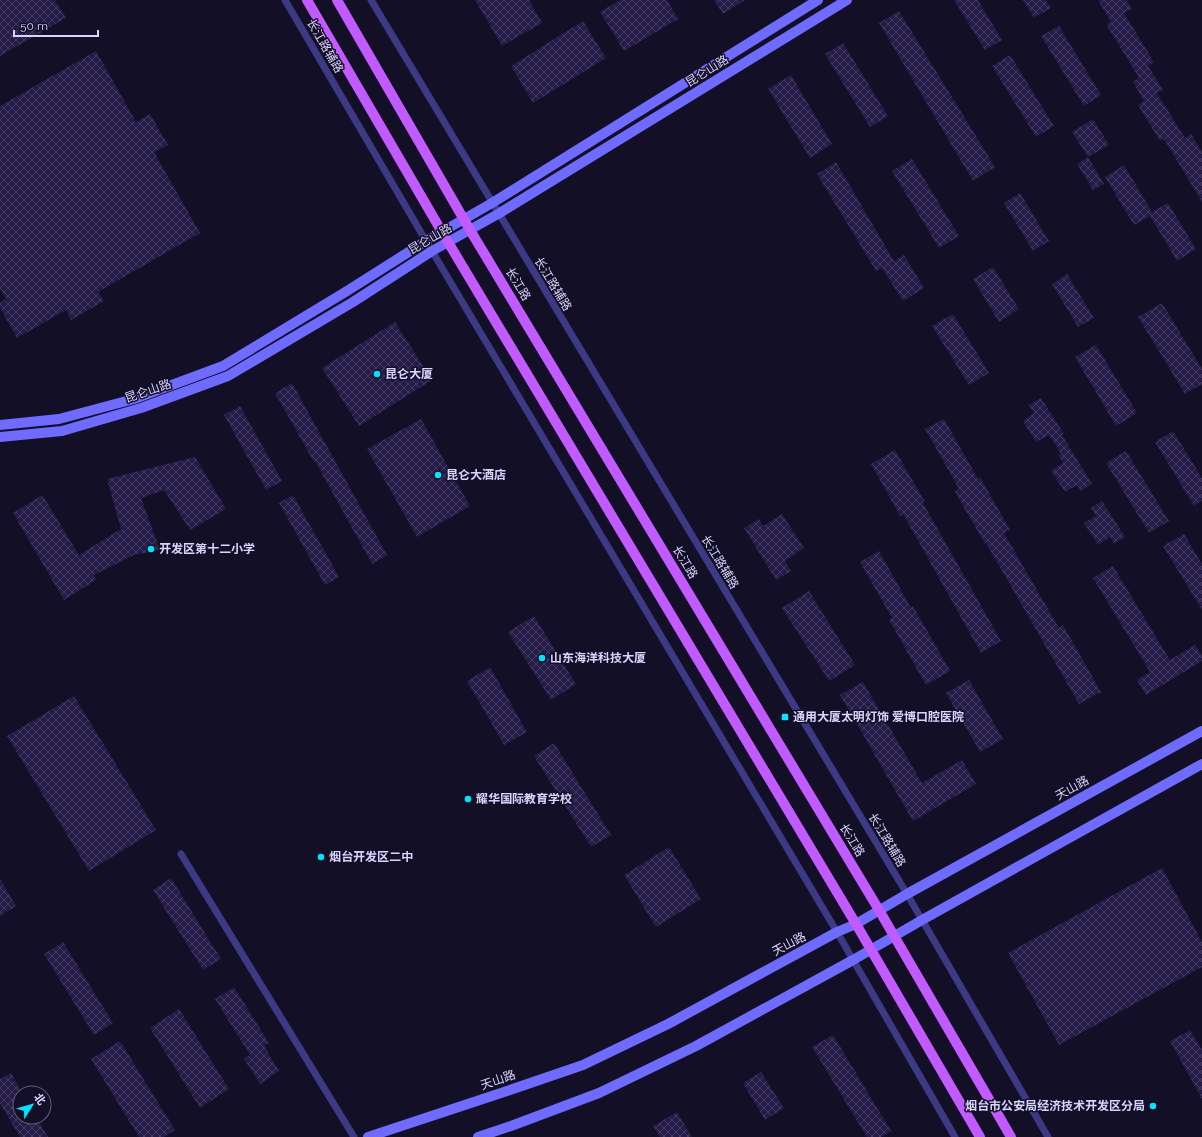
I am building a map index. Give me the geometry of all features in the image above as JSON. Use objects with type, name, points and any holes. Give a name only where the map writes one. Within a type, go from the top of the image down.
[{"type":"main road","points":[[307,0],[448,243],[856,924],[980,1137]]},
{"type":"main road","name":"长江路","points":[[337,0],[464,220],[879,910],[1011,1137]]},
{"type":"street","name":"昆仑山路","points":[[0,425],[59,419],[134,399],[222,366],[347,291],[426,241],[492,203],[818,0]]},
{"type":"street","name":"昆仑山路","points":[[0,437],[62,430],[141,408],[228,376],[353,302],[432,252],[498,214],[847,0]]},
{"type":"street","name":"天山路","points":[[368,1137],[584,1064],[668,1024],[837,932],[856,924],[907,894],[1202,731]]},
{"type":"street","points":[[478,1137],[599,1093],[696,1046],[853,960],[1202,764]]},
{"type":"lane","name":"长江路辅路","points":[[285,0],[432,252],[837,932],[955,1137]]},
{"type":"lane","name":"长江路辅路","points":[[371,0],[907,894],[1048,1137]]},
{"type":"lane","points":[[181,854],[354,1137]]},
{"type":"building","points":[[0,0],[55,0],[66,18],[0,56]]},
{"type":"building","points":[[475,0],[529,0],[542,23],[502,46]]},
{"type":"building","points":[[620,0],[667,0],[678,19],[624,51],[600,12]]},
{"type":"building","points":[[714,0],[745,0],[723,14]]},
{"type":"building","points":[[954,0],[978,0],[1002,40],[985,50]]},
{"type":"building","points":[[1023,0],[1046,0],[1051,8],[1034,18]]},
{"type":"building","points":[[1098,0],[1127,0],[1132,9],[1124,13],[1154,62],[1148,66],[1163,90],[1157,93],[1185,138],[1191,134],[1202,152],[1202,202],[1164,139],[1160,141],[1138,105],[1144,101],[1133,82],[1139,78],[1106,24],[1111,22]]},
{"type":"building","points":[[899,11],[995,167],[973,181],[879,23]]},
{"type":"building","points":[[583,21],[606,58],[533,103],[511,66]]},
{"type":"building","points":[[1059,26],[1101,95],[1084,106],[1041,36]]},
{"type":"building","points":[[843,43],[888,116],[870,127],[825,54]]},
{"type":"building","points":[[96,51],[136,122],[150,114],[168,145],[154,152],[200,233],[98,292],[104,301],[71,320],[66,310],[17,338],[0,308],[0,303],[6,299],[0,289],[0,106]]},
{"type":"building","points":[[1010,55],[1054,126],[1036,137],[992,66]]},
{"type":"building","points":[[791,75],[832,144],[810,158],[768,89]]},
{"type":"building","points":[[1093,119],[1109,145],[1088,157],[1072,132]]},
{"type":"building","points":[[1088,157],[1104,184],[1093,190],[1077,164]]},
{"type":"building","points":[[912,159],[959,236],[939,248],[892,171]]},
{"type":"building","points":[[836,162],[894,261],[904,255],[924,288],[903,301],[882,268],[876,271],[817,174]]},
{"type":"building","points":[[1124,165],[1152,212],[1168,203],[1196,249],[1177,261],[1150,216],[1134,225],[1105,177]]},
{"type":"building","points":[[1020,193],[1049,241],[1033,251],[1004,203]]},
{"type":"building","points":[[993,267],[1019,309],[999,322],[973,279]]},
{"type":"building","points":[[1067,274],[1094,318],[1078,327],[1052,284]]},
{"type":"building","points":[[1162,303],[1202,369],[1202,384],[1185,394],[1138,317]]},
{"type":"building","points":[[953,314],[989,373],[969,385],[932,326]]},
{"type":"building","name":"昆仑大厦","points":[[395,322],[432,380],[359,426],[322,368]]},
{"type":"building","points":[[1096,345],[1137,413],[1116,426],[1075,357]]},
{"type":"building","points":[[292,383],[387,555],[372,564],[315,461],[314,462],[275,393]]},
{"type":"building","points":[[1041,398],[1064,434],[1062,435],[1092,484],[1081,491],[1077,485],[1065,492],[1051,471],[1063,463],[1058,455],[1061,454],[1049,435],[1036,442],[1023,421],[1034,413],[1029,405]]},
{"type":"building","points":[[240,406],[282,481],[266,490],[224,415]]},
{"type":"building","points":[[421,419],[470,506],[417,537],[367,449]]},
{"type":"building","points":[[944,419],[978,479],[980,477],[1010,530],[1004,533],[1059,628],[1063,625],[1101,692],[1079,704],[955,492],[959,489],[925,429]]},
{"type":"building","points":[[1173,431],[1202,478],[1202,501],[1194,506],[1155,442]]},
{"type":"building","points":[[895,450],[925,502],[923,503],[1001,641],[981,653],[903,514],[900,516],[871,464]]},
{"type":"building","points":[[1126,451],[1169,521],[1149,533],[1106,463]]},
{"type":"building","points":[[195,457],[226,509],[190,530],[164,490],[141,498],[160,550],[134,555],[94,575],[96,580],[64,600],[13,513],[43,496],[79,555],[121,529],[107,479]]},
{"type":"building","points":[[293,495],[339,577],[325,585],[279,503]]},
{"type":"building","points":[[1102,501],[1125,537],[1114,544],[1110,537],[1098,545],[1084,523],[1096,516],[1091,508]]},
{"type":"building","points":[[782,514],[804,548],[785,561],[791,571],[776,580],[744,528],[759,519],[763,526]]},
{"type":"building","points":[[1184,534],[1202,564],[1202,610],[1163,546]]},
{"type":"building","points":[[879,551],[911,608],[913,606],[950,671],[926,685],[889,620],[892,618],[860,562]]},
{"type":"building","points":[[1113,566],[1170,660],[1195,645],[1202,656],[1202,661],[1146,695],[1137,680],[1150,672],[1093,578]]},
{"type":"building","points":[[809,591],[855,665],[829,681],[782,608]]},
{"type":"building","name":"山东海洋科技大厦","points":[[534,616],[576,684],[551,700],[508,632]]},
{"type":"building","points":[[490,667],[527,732],[504,745],[467,681]]},
{"type":"building","points":[[969,680],[1003,739],[980,752],[946,693]]},
{"type":"building","points":[[863,682],[922,783],[962,760],[976,784],[913,821],[840,695]]},
{"type":"building","points":[[74,696],[156,830],[89,871],[7,736]]},
{"type":"building","points":[[554,743],[611,835],[591,847],[534,756]]},
{"type":"building","points":[[669,847],[701,899],[656,927],[624,875]]},
{"type":"building","points":[[1162,868],[1202,942],[1202,967],[1059,1045],[1008,953]]},
{"type":"building","points":[[171,878],[221,959],[203,970],[153,890]]},
{"type":"building","points":[[0,879],[16,906],[0,916]]},
{"type":"building","points":[[63,942],[113,1023],[94,1035],[44,954]]},
{"type":"building","points":[[234,987],[269,1043],[264,1046],[279,1071],[260,1084],[244,1059],[250,1055],[215,999]]},
{"type":"building","points":[[179,1009],[229,1089],[200,1108],[150,1028]]},
{"type":"building","points":[[1190,1030],[1202,1050],[1202,1099],[1170,1041]]},
{"type":"building","points":[[833,1035],[891,1131],[881,1137],[867,1137],[812,1047]]},
{"type":"building","points":[[120,1041],[175,1130],[164,1137],[139,1137],[91,1059]]},
{"type":"building","points":[[761,1072],[784,1108],[765,1120],[743,1083]]},
{"type":"building","points":[[11,1073],[18,1085],[12,1085],[12,1123],[0,1103],[0,1079]]},
{"type":"building","points":[[677,1112],[692,1137],[660,1137],[653,1126]]},
{"type":"building","points":[[13,1125],[41,1125],[48,1137],[20,1137]]},
{"type":"place","name":"昆仑大厦","points":[[377,374]]},
{"type":"place","name":"昆仑大酒店","points":[[438,475]]},
{"type":"place","name":"开发区第十二小学","points":[[151,549]]},
{"type":"place","name":"山东海洋科技大厦","points":[[542,658]]},
{"type":"place","name":"通用大厦太明灯饰 爱博口腔医院","points":[[785,717]]},
{"type":"place","name":"耀华国际教育学校","points":[[468,799]]},
{"type":"place","name":"烟台开发区二中","points":[[321,857]]},
{"type":"place","name":"烟台市公安局经济技术开发区分局","points":[[1153,1106]]}]
